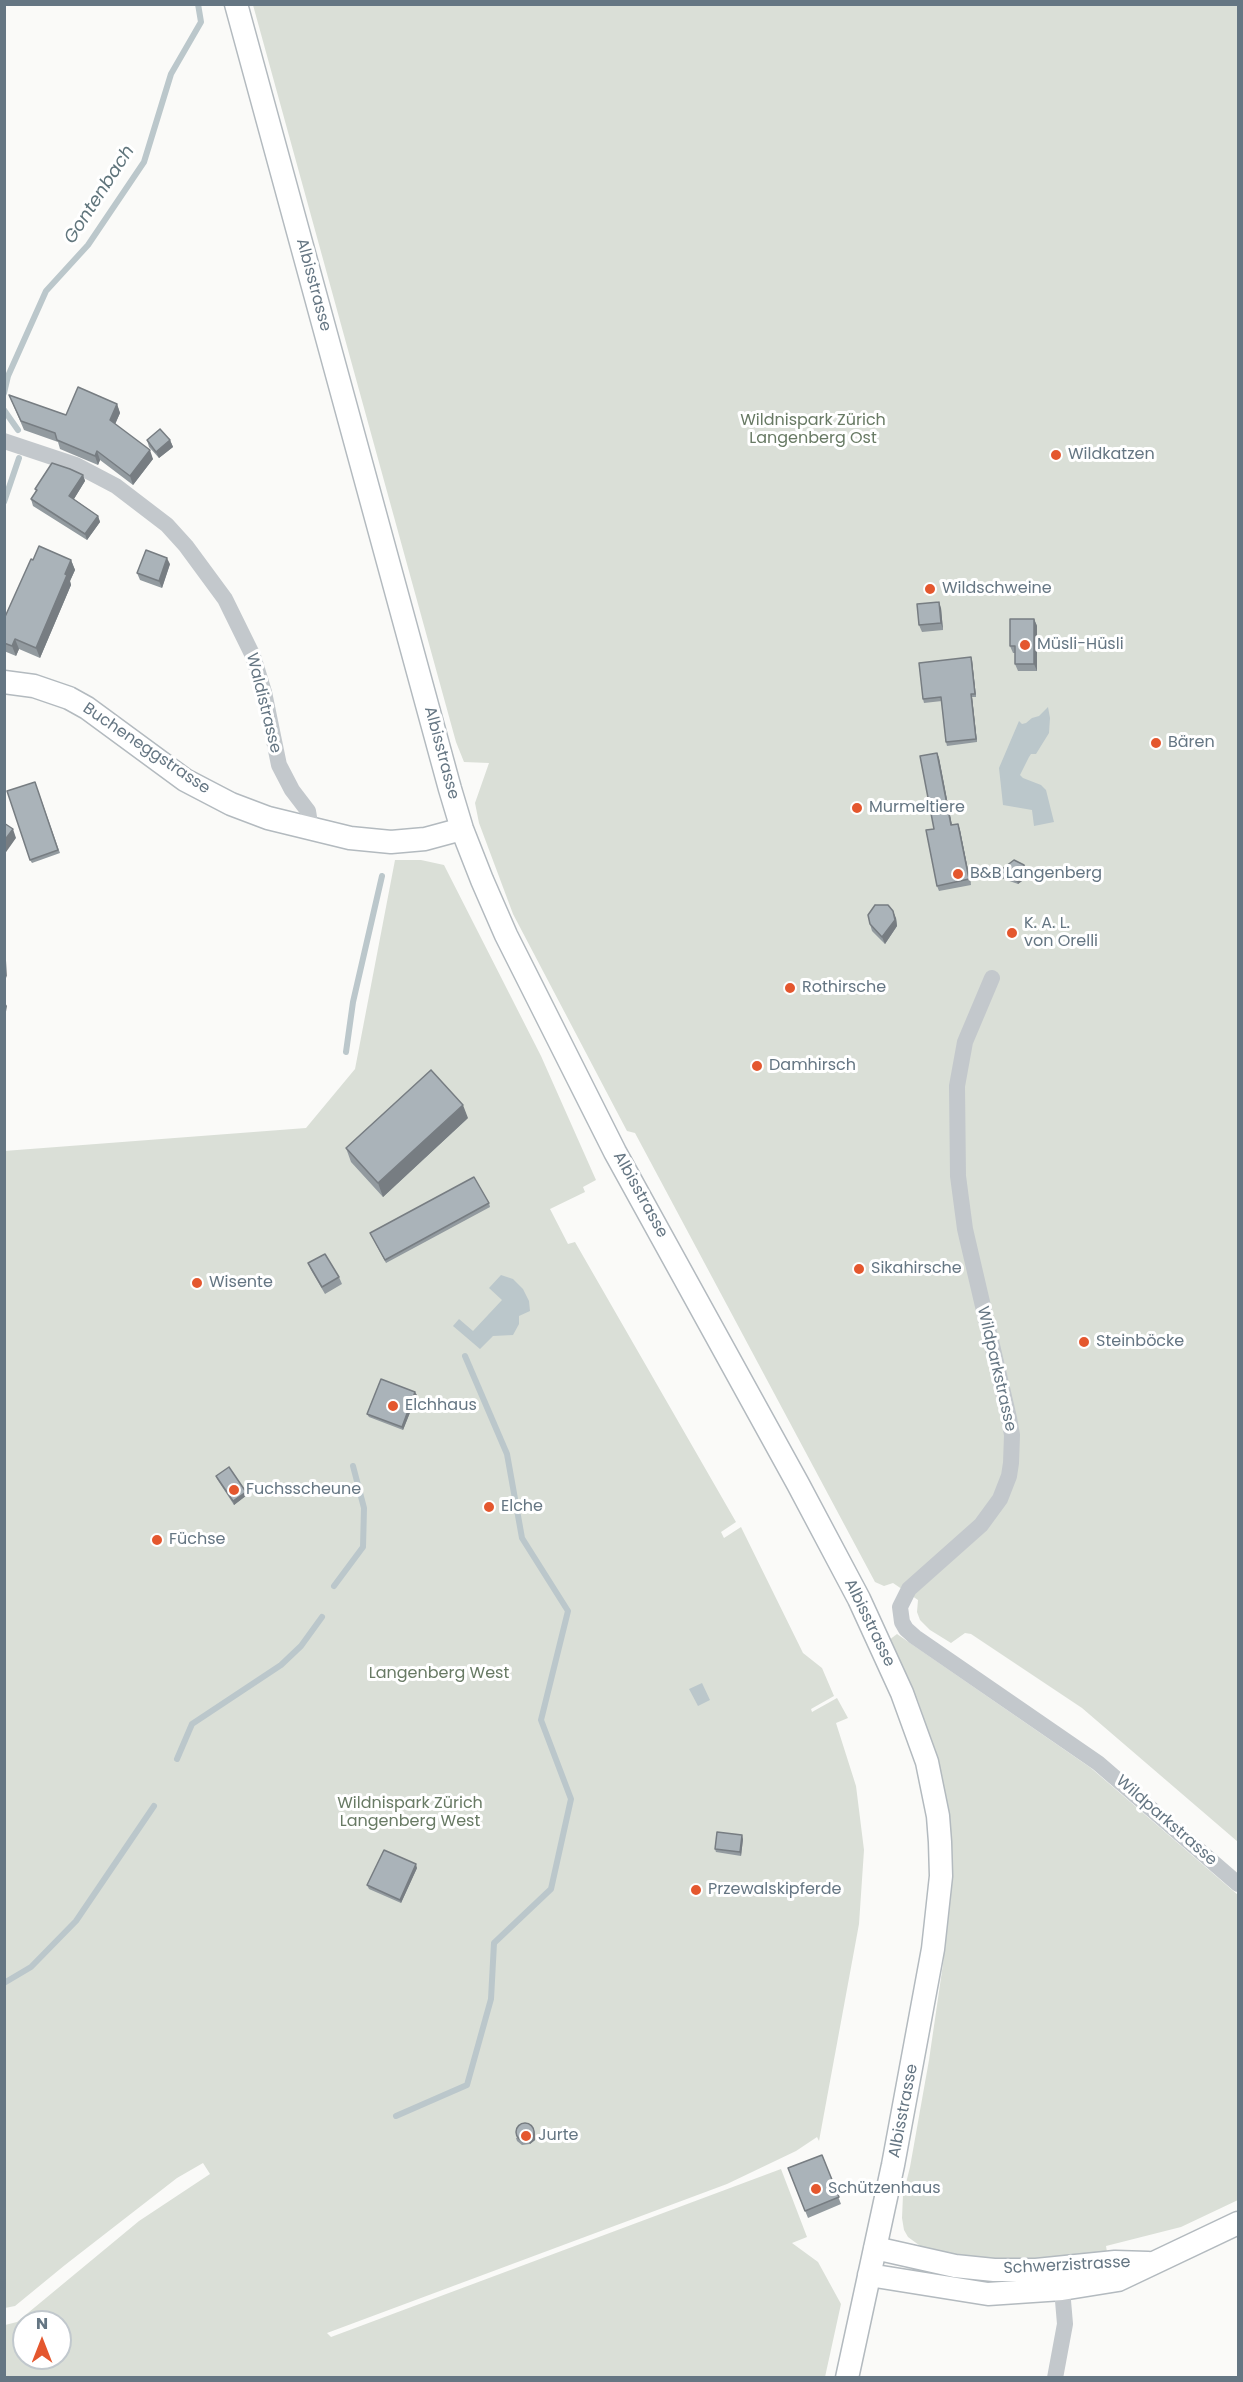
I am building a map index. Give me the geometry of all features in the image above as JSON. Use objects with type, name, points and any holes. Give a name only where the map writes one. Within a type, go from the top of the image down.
[{"type":"main road","name":"Albisstrasse","points":[[236,4],[462,829],[506,935],[615,1152],[859,1599],[902,1693],[927,1762],[938,1816],[941,1876],[939,1905],[916,2048],[847,2378]]},
{"type":"main road","name":"Bucheneggstrasse","points":[[4,682],[34,686],[69,698],[87,708],[178,775],[203,790],[249,811],[311,830],[350,838],[391,842],[425,839],[462,829]]},
{"type":"main road","name":"Schwerzistrasse","points":[[869,2276],[988,2294],[1061,2278],[1115,2262],[1152,2263],[1239,2223]]},
{"type":"main road","name":"Schwerzistrasse","points":[[875,2248],[955,2266],[1061,2278]]},
{"type":"street","name":"Waldistrasse","points":[[4,441],[76,465],[116,486],[167,525],[186,546],[225,599],[253,656],[264,692],[279,765],[292,790],[308,811],[311,830]]},
{"type":"street","name":"Wildparkstrasse","points":[[992,978],[975,1013],[963,1053],[957,1086],[958,1176],[965,1229],[1009,1418],[1012,1442],[1011,1463],[1009,1476],[1000,1499],[981,1526],[909,1588],[900,1607],[902,1622],[915,1637],[1098,1763],[1239,1884]]},
{"type":"street","points":[[1055,2378],[1065,2324],[1061,2278]]},
{"type":"green space","name":"Wildnispark Zürich Langenberg Ost","points":[[253,5],[1238,5],[1238,1842],[1082,1708],[971,1634],[965,1633],[951,1643],[930,1630],[920,1620],[917,1612],[918,1600],[893,1583],[884,1586],[875,1582],[635,1133],[627,1131],[513,914],[479,823],[475,803],[489,763],[464,762],[456,742]]},
{"type":"green space","name":"Wildnispark Zürich Langenberg West","points":[[395,860],[421,860],[444,865],[541,1056],[596,1180],[583,1187],[585,1192],[550,1209],[568,1244],[575,1242],[736,1522],[721,1532],[724,1538],[741,1527],[803,1653],[822,1668],[834,1696],[811,1709],[812,1712],[837,1698],[848,1718],[836,1723],[856,1786],[864,1850],[859,1924],[819,2141],[817,2137],[796,2151],[727,2184],[327,2333],[331,2337],[781,2169],[807,2237],[792,2243],[818,2262],[841,2304],[825,2377],[5,2377],[5,2325],[12,2323],[12,2370],[72,2370],[72,2310],[31,2310],[139,2221],[210,2174],[203,2163],[177,2178],[15,2306],[5,2308],[4,1151],[306,1128],[355,1069]]},
{"type":"green space","points":[[897,1634],[1091,1768],[1238,1895],[1238,2200],[1181,2227],[1106,2246],[1107,2252],[1036,2259],[990,2259],[945,2254],[923,2248],[908,2237],[902,2218],[903,2195],[929,2060],[943,1964],[950,1896],[951,1844],[946,1798],[935,1751],[918,1701],[889,1640]]},
{"type":"shaded area","points":[[1048,707],[1049,733],[1036,754],[1031,754],[1020,775],[1041,785],[1046,790],[1054,822],[1034,826],[1032,810],[1003,805],[999,768],[1019,721],[1022,724],[1026,723],[1039,716]]},
{"type":"shaded area","points":[[501,1275],[513,1279],[523,1289],[529,1301],[530,1311],[519,1316],[519,1324],[513,1335],[493,1336],[480,1349],[453,1326],[459,1319],[473,1331],[502,1300],[489,1288]]},
{"type":"shaded area","points":[[702,1683],[710,1700],[698,1706],[689,1689]]},
{"type":"building","points":[[78,387],[117,404],[110,420],[150,450],[130,476],[97,451],[95,456],[57,440],[55,433],[21,421],[9,395],[66,415]]},
{"type":"building","points":[[160,429],[170,440],[156,452],[147,440]]},
{"type":"building","points":[[52,463],[83,475],[69,496],[98,516],[85,534],[31,499]]},
{"type":"building","points":[[39,546],[71,560],[65,574],[67,575],[36,648],[15,639],[12,646],[4,643],[4,619]]},
{"type":"building","points":[[146,550],[167,558],[159,581],[137,573]]},
{"type":"building","points":[[939,602],[941,623],[919,625],[917,604]]},
{"type":"building","name":"Müsli-Hüsli","points":[[1010,619],[1034,619],[1034,664],[1015,664],[1015,646],[1010,646]]},
{"type":"building","points":[[971,657],[975,694],[971,694],[976,739],[946,742],[941,697],[923,699],[919,663]]},
{"type":"building","points":[[937,753],[951,825],[958,824],[969,879],[937,886],[926,830],[934,829],[920,756]]},
{"type":"building","points":[[35,782],[58,850],[30,860],[7,791]]},
{"type":"building","points":[[4,823],[13,829],[4,841]]},
{"type":"building","points":[[1014,860],[1024,865],[1025,875],[1017,881],[997,873]]},
{"type":"building","points":[[875,905],[888,905],[893,911],[895,920],[882,937],[870,924],[868,915]]},
{"type":"building","points":[[431,1070],[463,1105],[378,1183],[346,1148]]},
{"type":"building","points":[[474,1177],[489,1203],[385,1260],[370,1233]]},
{"type":"building","points":[[325,1254],[339,1277],[322,1287],[308,1263]]},
{"type":"building","name":"Elchhaus","points":[[381,1379],[415,1392],[402,1427],[367,1414]]},
{"type":"building","name":"Fuchsscheune","points":[[229,1467],[246,1492],[233,1501],[216,1476]]},
{"type":"building","points":[[717,1832],[742,1835],[740,1852],[715,1849]]},
{"type":"building","points":[[384,1850],[416,1864],[400,1900],[367,1885]]},
{"type":"building","name":"Jurte","points":[[521,2123],[529,2123],[534,2128],[532,2139],[521,2141],[516,2136],[516,2128]]},
{"type":"building","name":"Schützenhaus","points":[[822,2155],[839,2197],[805,2211],[788,2168]]},
{"type":"waterway","name":"Gontenbach","points":[[4,393],[8,376],[46,291],[88,245],[144,162],[171,74],[201,22],[198,4]]},
{"type":"waterway","name":"Gontenbach","points":[[4,410],[18,430]]},
{"type":"waterway","name":"Gontenbach","points":[[4,502],[19,458]]},
{"type":"waterway","points":[[346,1052],[353,1002],[382,876]]},
{"type":"waterway","points":[[396,2116],[467,2085],[491,1999],[494,1943],[551,1889],[571,1799],[541,1720],[568,1611],[522,1538],[507,1454],[465,1356]]},
{"type":"waterway","points":[[334,1586],[363,1547],[364,1508],[353,1466]]},
{"type":"waterway","points":[[177,1759],[192,1724],[281,1665],[301,1646],[322,1617]]},
{"type":"waterway","points":[[4,1983],[31,1967],[76,1921],[154,1806]]},
{"type":"place","name":"Wildkatzen","points":[[1056,455]]},
{"type":"place","name":"Wildschweine","points":[[930,589]]},
{"type":"place","name":"Müsli-Hüsli","points":[[1025,645]]},
{"type":"place","name":"Bären","points":[[1156,743]]},
{"type":"place","name":"Murmeltiere","points":[[857,808]]},
{"type":"place","name":"B&B Langenberg","points":[[958,874]]},
{"type":"place","name":"K. A. L. von Orelli","points":[[1012,933]]},
{"type":"place","name":"Rothirsche","points":[[790,988]]},
{"type":"place","name":"Damhirsch","points":[[757,1066]]},
{"type":"place","name":"Sikahirsche","points":[[859,1269]]},
{"type":"place","name":"Wisente","points":[[197,1283]]},
{"type":"place","name":"Steinböcke","points":[[1084,1342]]},
{"type":"place","name":"Elchhaus","points":[[393,1406]]},
{"type":"place","name":"Fuchsscheune","points":[[234,1490]]},
{"type":"place","name":"Elche","points":[[489,1507]]},
{"type":"place","name":"Füchse","points":[[157,1540]]},
{"type":"place","name":"Przewalskipferde","points":[[696,1890]]},
{"type":"place","name":"Jurte","points":[[526,2136]]},
{"type":"place","name":"Schützenhaus","points":[[816,2189]]},
{"type":"park label","name":"Langenberg West","points":[[439,1674]]}]
